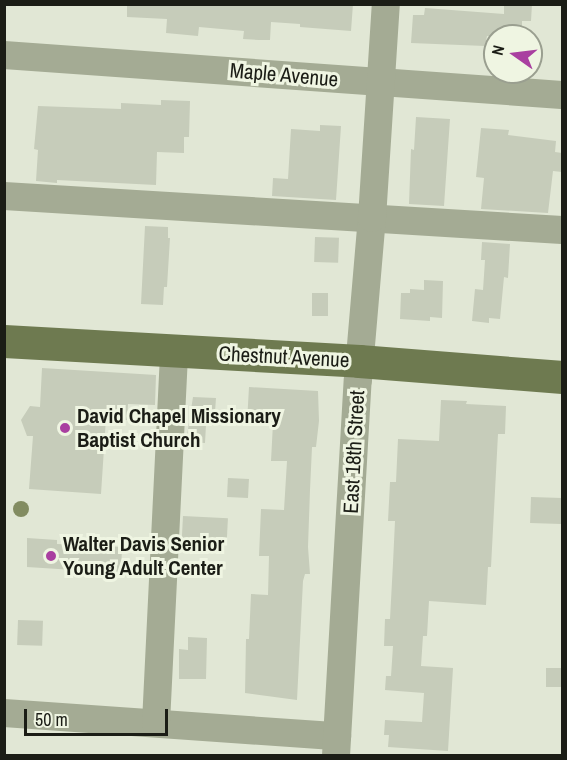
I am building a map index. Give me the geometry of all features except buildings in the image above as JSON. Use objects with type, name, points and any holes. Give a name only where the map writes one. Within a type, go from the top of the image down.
[{"type":"main road","name":"Chestnut Avenue","points":[[4,341],[359,361],[562,377]]},
{"type":"street","name":"East 18th Street","points":[[337,746],[359,361],[372,218],[386,4]]},
{"type":"street","name":"Maple Avenue","points":[[4,55],[562,95]]},
{"type":"street","points":[[4,196],[562,230]]},
{"type":"street","points":[[156,723],[174,351]]},
{"type":"street","points":[[4,713],[156,723],[337,746]]},
{"type":"place","name":"David Chapel Missionary Baptist Church","points":[[65,428]]},
{"type":"place","name":"Walter Davis Senior Young Adult Center","points":[[51,556]]}]
